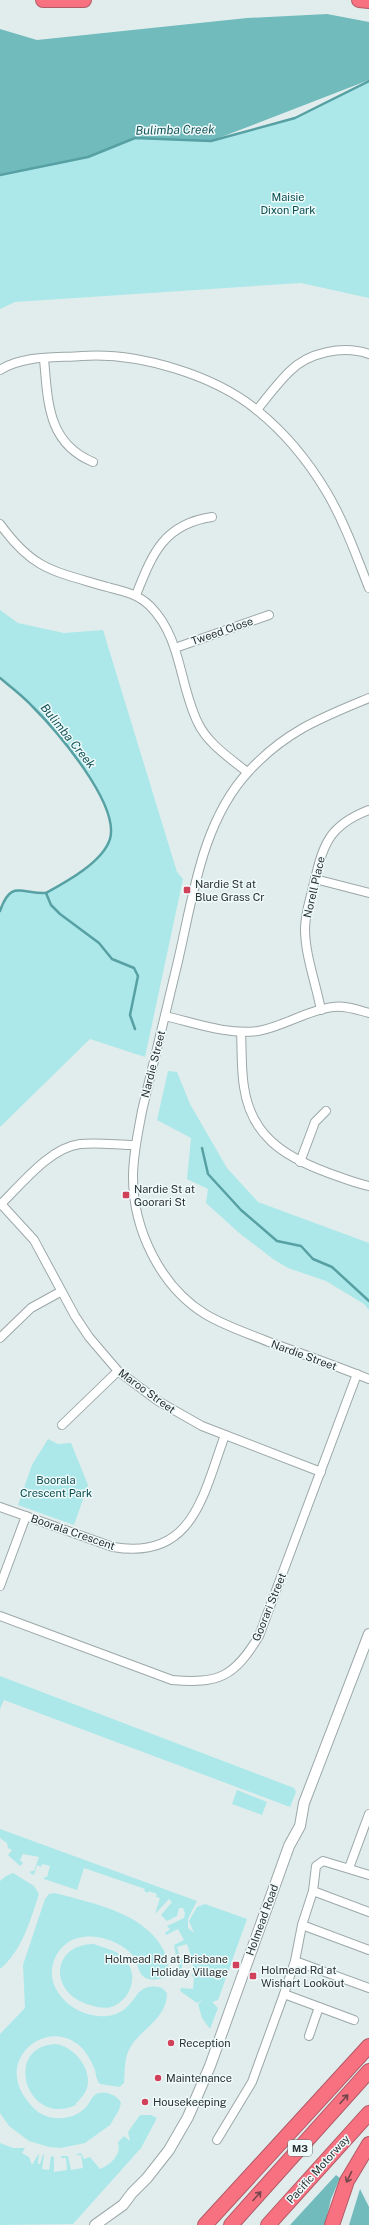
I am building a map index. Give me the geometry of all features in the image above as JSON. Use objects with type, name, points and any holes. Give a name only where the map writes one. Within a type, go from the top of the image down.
[{"type":"highway","points":[[43,0],[84,0]]},
{"type":"highway","points":[[359,0],[369,1]]},
{"type":"highway","points":[[205,2225],[369,2046]]},
{"type":"highway","name":"M3","points":[[231,2225],[369,2071]]},
{"type":"highway","name":"Pacific Motorway","points":[[268,2225],[369,2113]]},
{"type":"highway","points":[[332,2225],[347,2180],[369,2144]]},
{"type":"street","points":[[257,410],[290,371],[308,360],[324,353],[344,350],[369,354]]},
{"type":"street","points":[[0,370],[25,360],[96,355],[155,363],[182,371],[207,381],[257,410],[302,456],[326,492],[353,548],[369,588]]},
{"type":"street","points":[[44,359],[48,406],[56,427],[67,445],[82,457],[93,462]]},
{"type":"street","points":[[136,595],[150,560],[165,539],[188,523],[212,517]]},
{"type":"street","points":[[0,524],[14,543],[39,565],[55,572],[136,595],[160,616],[167,628],[198,723],[208,739],[247,772]]},
{"type":"street","name":"Tweed Close","points":[[174,648],[269,615]]},
{"type":"street","name":"Nardie Street","points":[[369,698],[294,731],[247,772],[220,814],[206,849],[165,1016],[135,1145],[133,1178],[135,1202],[141,1229],[163,1274],[181,1295],[204,1314],[227,1326],[369,1379]]},
{"type":"street","name":"Norell Place","points":[[321,1010],[305,928],[315,879],[322,850],[329,838],[354,816],[369,810]]},
{"type":"street","points":[[315,879],[369,893]]},
{"type":"street","points":[[165,1016],[224,1030],[241,1032],[259,1031],[334,1007],[348,1008],[369,1013]]},
{"type":"street","points":[[241,1032],[244,1087],[250,1109],[260,1129],[270,1140],[288,1155],[300,1162],[356,1183],[369,1186]]},
{"type":"street","points":[[300,1162],[315,1122],[326,1111]]},
{"type":"street","points":[[1,1205],[47,1159],[61,1149],[79,1144],[135,1145]]},
{"type":"street","name":"Maroo Street","points":[[1,1205],[34,1240],[60,1292],[89,1337],[118,1371],[134,1384],[178,1413],[225,1435],[321,1472]]},
{"type":"street","points":[[0,1338],[31,1308],[60,1292]]},
{"type":"street","points":[[62,1425],[118,1371]]},
{"type":"street","name":"Goorari Street","points":[[0,1616],[172,1680],[199,1682],[224,1676],[245,1660],[259,1636],[357,1374]]},
{"type":"street","name":"Boorala Crescent","points":[[0,1507],[113,1547],[131,1550],[147,1549],[162,1544],[177,1535],[188,1523],[199,1507],[225,1435]]},
{"type":"street","points":[[0,1586],[26,1516]]},
{"type":"street","name":"Holmead Road","points":[[95,2225],[123,2205],[132,2193],[147,2178],[169,2150],[188,2116],[210,2066],[289,1846],[300,1826],[304,1803],[369,1634]]},
{"type":"street","points":[[349,1868],[369,1814]]},
{"type":"street","points":[[217,2140],[252,2082],[295,1961],[302,1926],[313,1891],[314,1871],[319,1862],[330,1862],[369,1875]]},
{"type":"street","points":[[313,1891],[369,1912]]},
{"type":"street","points":[[302,1926],[369,1950]]},
{"type":"street","points":[[295,1961],[369,1988]]},
{"type":"street","points":[[284,1994],[354,2020]]},
{"type":"street","points":[[309,2036],[319,2007]]},
{"type":"green space","name":"Maisie Dixon Park","points":[[369,81],[369,298],[301,283],[15,302],[0,309],[0,175],[88,157],[135,138],[211,141],[295,118]]},
{"type":"green space","points":[[0,610],[18,623],[64,633],[103,630],[177,872],[183,879],[145,1057],[90,1039],[0,1127],[0,911],[5,899],[10,892],[15,889],[40,894],[56,888],[77,875],[96,858],[103,849],[109,839],[111,829],[109,816],[103,800],[93,782],[67,746],[42,716],[0,678]]},
{"type":"green space","points":[[168,1071],[177,1072],[190,1104],[227,1168],[258,1202],[369,1243],[369,1310],[364,1304],[326,1281],[288,1268],[273,1259],[238,1232],[206,1203],[208,1189],[187,1179],[191,1138],[157,1120]]},
{"type":"green space","name":"Boorala Crescent Park","points":[[48,1439],[58,1444],[71,1443],[88,1485],[74,1525],[18,1505],[32,1465]]},
{"type":"green space","points":[[0,1676],[294,1788],[296,1792],[290,1807],[4,1700],[0,1709]]},
{"type":"green space","points":[[237,1790],[267,1802],[262,1815],[232,1804]]},
{"type":"green space","points":[[0,1829],[197,1901],[188,1919],[188,1928],[194,1933],[189,1921],[197,1907],[205,1904],[247,1919],[218,2000],[212,2002],[218,2008],[210,2029],[202,2018],[198,2004],[203,2000],[197,2003],[180,1991],[181,1988],[193,1989],[194,1977],[191,1976],[194,1973],[192,1961],[182,1962],[182,1970],[179,1970],[178,1961],[191,1956],[187,1944],[177,1947],[179,1954],[176,1956],[174,1945],[184,1940],[178,1929],[166,1935],[165,1933],[170,1929],[167,1926],[184,1918],[185,1913],[183,1908],[179,1908],[177,1916],[167,1921],[161,1915],[172,1902],[169,1899],[155,1914],[160,1898],[156,1897],[157,1894],[149,1891],[148,1893],[144,1891],[145,1889],[84,1868],[77,1890],[44,1879],[44,1877],[47,1877],[50,1866],[42,1864],[41,1867],[37,1865],[34,1875],[30,1873],[31,1871],[34,1871],[39,1857],[23,1854],[20,1860],[23,1863],[20,1866],[8,1855],[12,1850],[8,1848],[7,1843],[0,1838]]},
{"type":"green space","points":[[13,1873],[34,1886],[39,1894],[29,1925],[20,1944],[8,1962],[0,1969],[0,1881]]},
{"type":"green space","points":[[55,1893],[103,1906],[134,1920],[147,1929],[158,1941],[166,1955],[169,1968],[167,1976],[165,1977],[156,1980],[146,1978],[140,1973],[135,1958],[129,1951],[112,1941],[103,1938],[84,1937],[75,1939],[67,1943],[56,1955],[52,1969],[53,1980],[57,1991],[72,2007],[94,2016],[116,2014],[129,2005],[141,1991],[146,1988],[153,1986],[162,1988],[167,1993],[166,2003],[162,2011],[132,2044],[125,2064],[124,2083],[119,2087],[100,2084],[90,2059],[85,2052],[79,2045],[65,2038],[54,2036],[43,2038],[33,2043],[25,2051],[19,2060],[17,2071],[18,2083],[21,2092],[28,2102],[42,2114],[57,2118],[73,2116],[86,2107],[92,2098],[98,2093],[113,2095],[121,2103],[119,2110],[110,2125],[85,2143],[61,2148],[49,2147],[29,2141],[9,2126],[0,2113],[0,2034],[25,2008],[23,1965],[45,1899],[49,1894]]},
{"type":"green space","points":[[94,1944],[121,1955],[129,1964],[132,1972],[131,1986],[124,1999],[118,2004],[108,2008],[90,2005],[76,1999],[67,1990],[61,1980],[60,1970],[63,1960],[69,1952],[80,1946]]},
{"type":"green space","points":[[55,2044],[64,2046],[78,2057],[84,2065],[88,2082],[86,2091],[76,2105],[59,2109],[45,2106],[34,2097],[27,2084],[25,2071],[29,2058],[39,2048]]},
{"type":"green space","points":[[140,2115],[151,2115],[157,2118],[141,2148],[73,2224],[0,2225],[0,2143],[13,2148],[25,2148],[22,2153],[29,2157],[32,2165],[39,2153],[38,2164],[40,2164],[43,2154],[42,2169],[49,2170],[51,2156],[54,2157],[54,2172],[67,2170],[66,2158],[61,2158],[61,2156],[68,2156],[71,2170],[83,2168],[81,2155],[75,2155],[81,2153],[84,2159],[90,2157],[100,2169],[108,2165],[117,2155],[119,2147],[118,2142],[124,2136],[130,2141],[128,2132]]},
{"type":"shaded area","points":[[327,14],[369,22],[369,80],[211,141],[135,138],[88,157],[0,175],[0,29],[37,40],[247,18]]},
{"type":"shaded area","points":[[336,2175],[340,2178],[331,2199],[325,2225],[290,2225]]},
{"type":"shaded area","points":[[360,2189],[369,2207],[369,2225],[349,2225]]},
{"type":"waterway","name":"Bulimba Creek","points":[[0,175],[88,157],[135,138],[211,141],[295,118],[369,81]]},
{"type":"waterway","name":"Bulimba Creek","points":[[0,678],[43,717],[70,749],[96,788],[111,824],[110,839],[100,856],[92,863],[46,893],[18,890],[13,892],[8,895],[0,911]]},
{"type":"waterway","points":[[46,893],[51,905],[60,914],[99,943],[112,959],[134,968],[138,976],[130,1015],[135,1029]]},
{"type":"waterway","points":[[202,1148],[208,1174],[241,1210],[277,1241],[301,1246],[313,1259],[332,1267],[369,1301]]},
{"type":"place","name":"Nardie St at Blue Grass Cr","points":[[187,890]]},
{"type":"place","name":"Nardie St at Goorari St","points":[[126,1195]]},
{"type":"place","name":"Holmead Rd at Brisbane Holiday Village","points":[[236,1965]]},
{"type":"place","name":"Holmead Rd at Wishart Lookout","points":[[253,1976]]},
{"type":"place","name":"Reception","points":[[171,2043]]},
{"type":"place","name":"Maintenance","points":[[158,2078]]},
{"type":"place","name":"Housekeeping","points":[[145,2102]]}]
